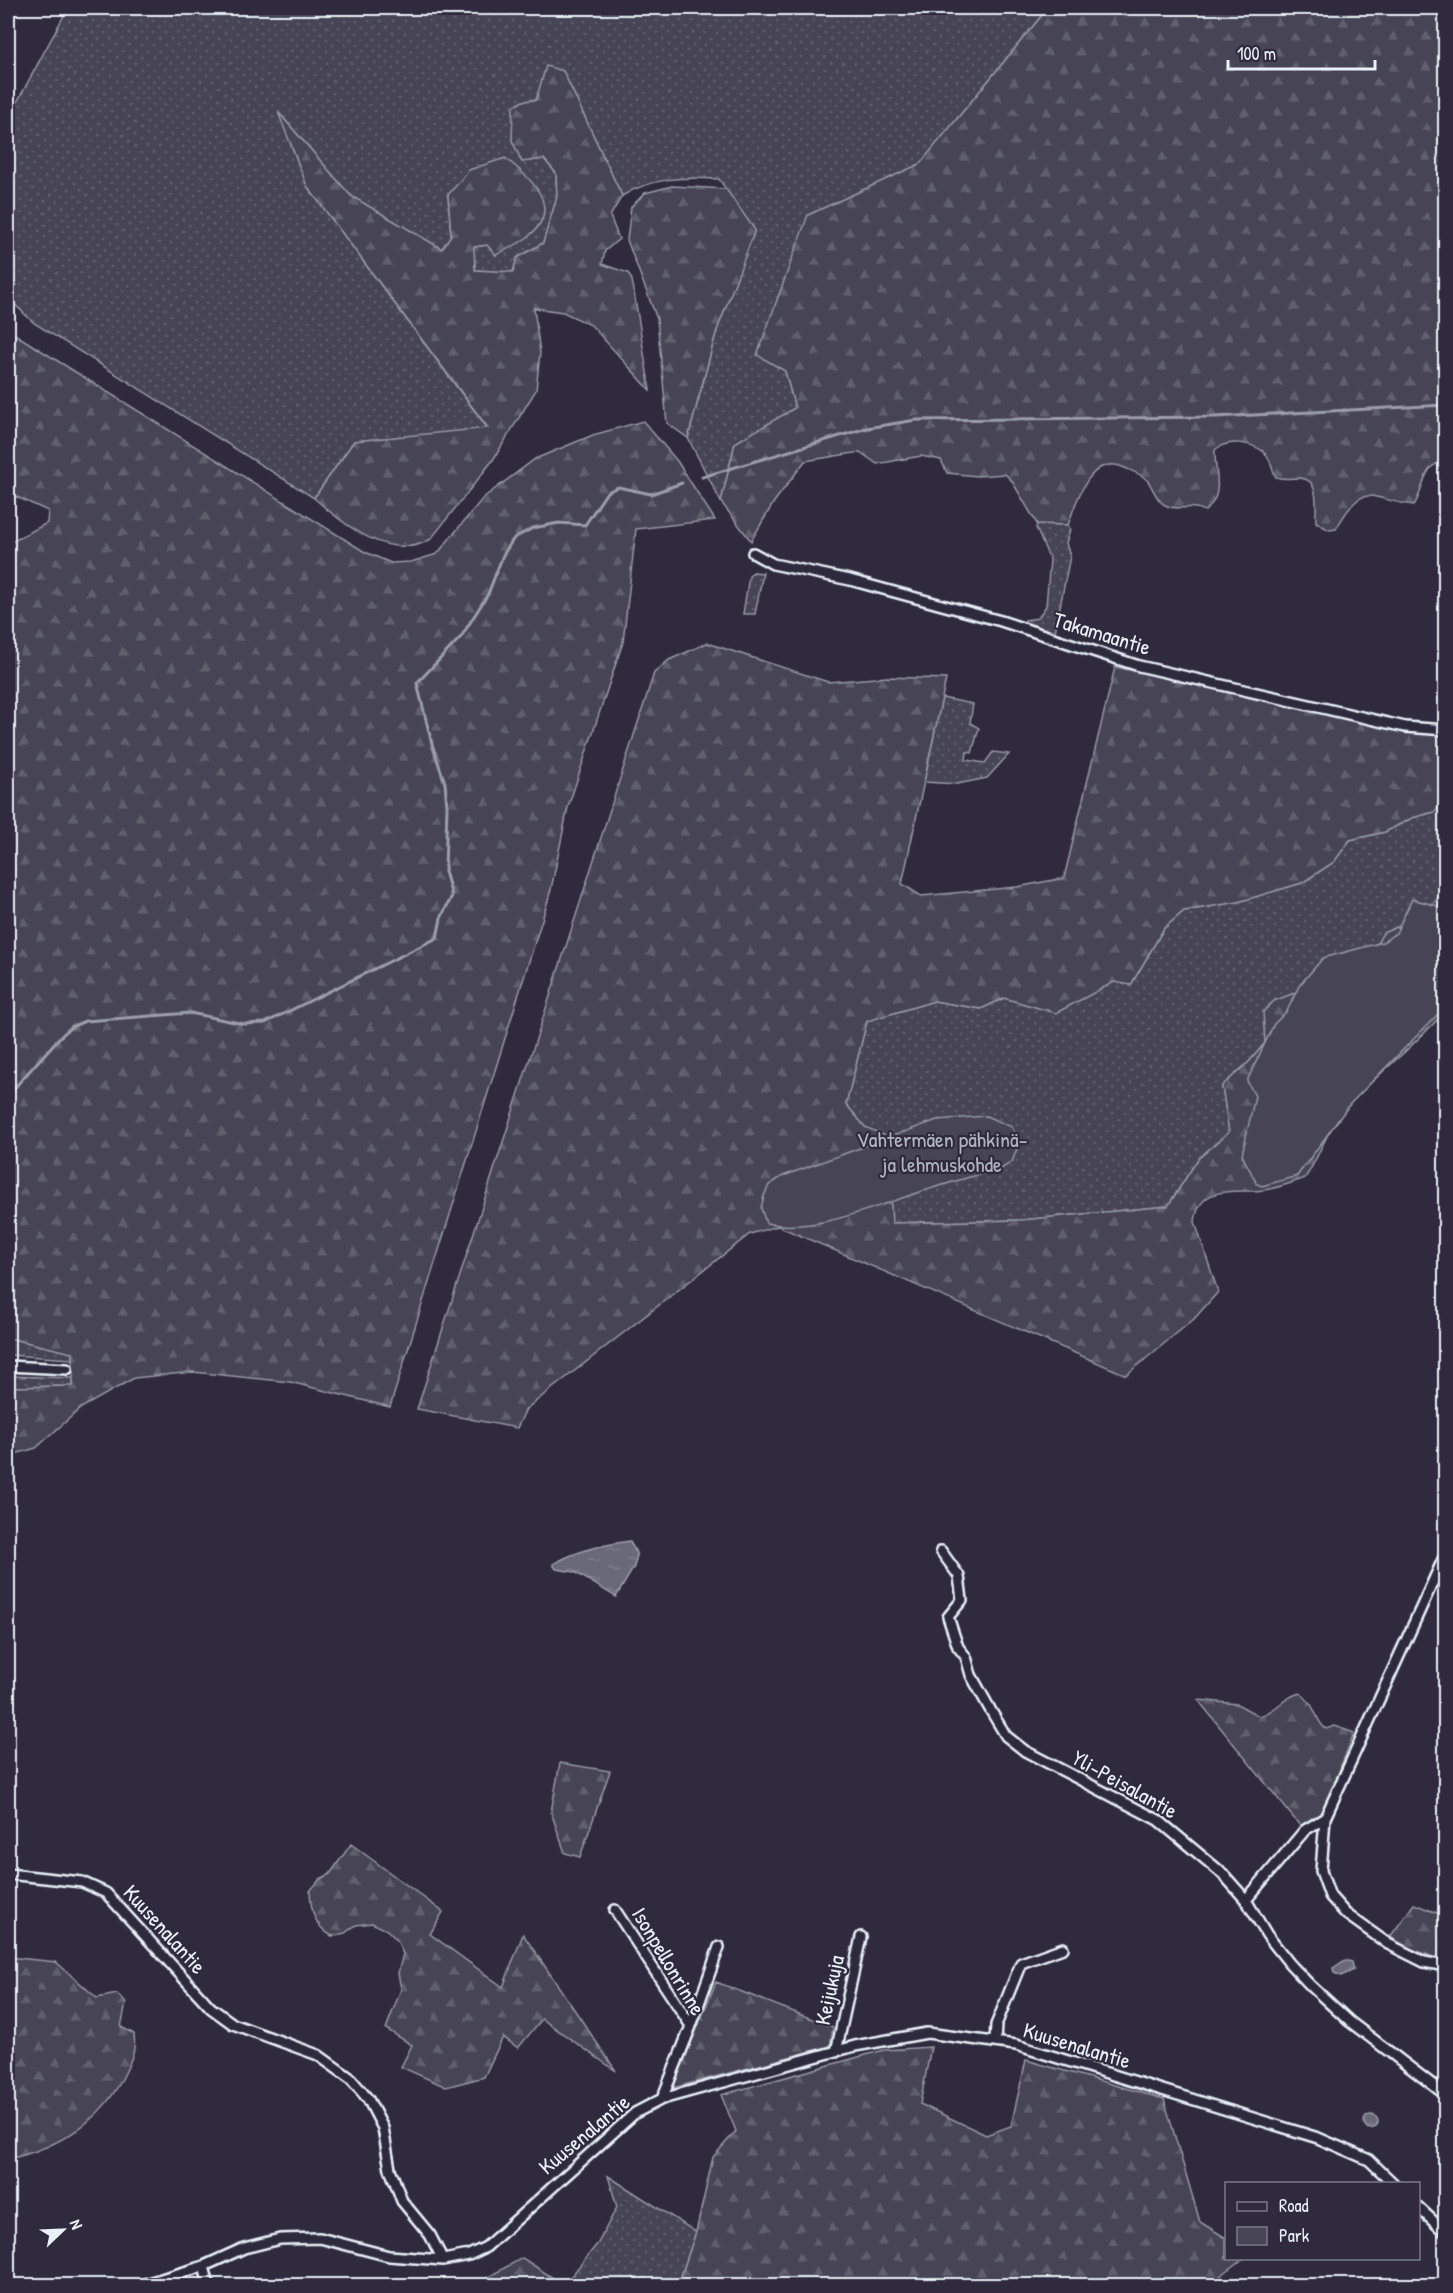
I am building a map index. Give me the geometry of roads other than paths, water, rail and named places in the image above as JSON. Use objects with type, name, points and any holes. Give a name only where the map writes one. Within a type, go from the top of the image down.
[{"type":"street","name":"Takamaantie","points":[[753,553],[773,564],[850,580],[1001,621],[1139,666],[1405,728],[1446,730]]},
{"type":"street","points":[[8,1365],[67,1369]]},
{"type":"street","name":"Yli-Peisalantie","points":[[941,1551],[960,1576],[962,1600],[948,1617],[953,1633],[966,1657],[971,1675],[1006,1736],[1024,1751],[1158,1820],[1222,1874],[1246,1900],[1268,1935],[1311,1986],[1349,2021],[1446,2095]]},
{"type":"street","points":[[1446,1552],[1325,1818],[1322,1871],[1330,1896],[1346,1914],[1388,1944],[1424,1962],[1446,1966]]},
{"type":"street","points":[[1246,1900],[1305,1830],[1325,1818]]},
{"type":"street","name":"Kuusenalantie","points":[[8,1875],[45,1876],[82,1882],[106,1893],[211,2008],[233,2024],[318,2055],[350,2078],[368,2099],[383,2128],[390,2169],[402,2201],[430,2235],[443,2260],[469,2255],[486,2247],[635,2113],[662,2100],[836,2052],[927,2033],[1016,2045],[1318,2138],[1369,2160],[1392,2182]]},
{"type":"street","name":"Isonpellonrinne","points":[[615,1910],[691,2026],[662,2100]]},
{"type":"street","name":"Keijukuja","points":[[836,2052],[861,1937]]},
{"type":"street","points":[[691,2026],[719,1947]]},
{"type":"street","points":[[995,2042],[996,2025],[1021,1963],[1063,1948]]},
{"type":"street","points":[[1420,2208],[1446,2233]]},
{"type":"street","points":[[138,2286],[204,2266],[244,2248],[280,2239],[320,2238],[388,2256],[443,2260]]},
{"type":"street","points":[[204,2266],[209,2286]]},
{"type":"water","points":[[630,1541],[637,1555],[634,1567],[616,1597],[575,1572],[556,1569],[553,1564],[590,1549]]},
{"type":"water","points":[[1345,1960],[1352,1962],[1354,1970],[1341,1976],[1334,1973],[1333,1968]]},
{"type":"water","points":[[1371,2115],[1376,2117],[1378,2122],[1376,2127],[1371,2129],[1366,2127],[1364,2122],[1366,2117]]},
{"type":"waterway","points":[[702,477],[867,428],[916,420],[1214,417],[1446,405]]},
{"type":"waterway","points":[[8,1095],[59,1038],[71,1027],[85,1021],[190,1013],[244,1024],[265,1023],[437,938],[441,918],[452,896],[445,871],[447,806],[445,783],[432,744],[417,683],[461,637],[488,594],[503,555],[514,538],[533,528],[559,523],[585,525],[607,492],[618,487],[651,494],[682,483]]},
{"type":"park label","name":"Vahtermäen pähkinä- ja lehmuskohde","points":[[942,1152]]}]
